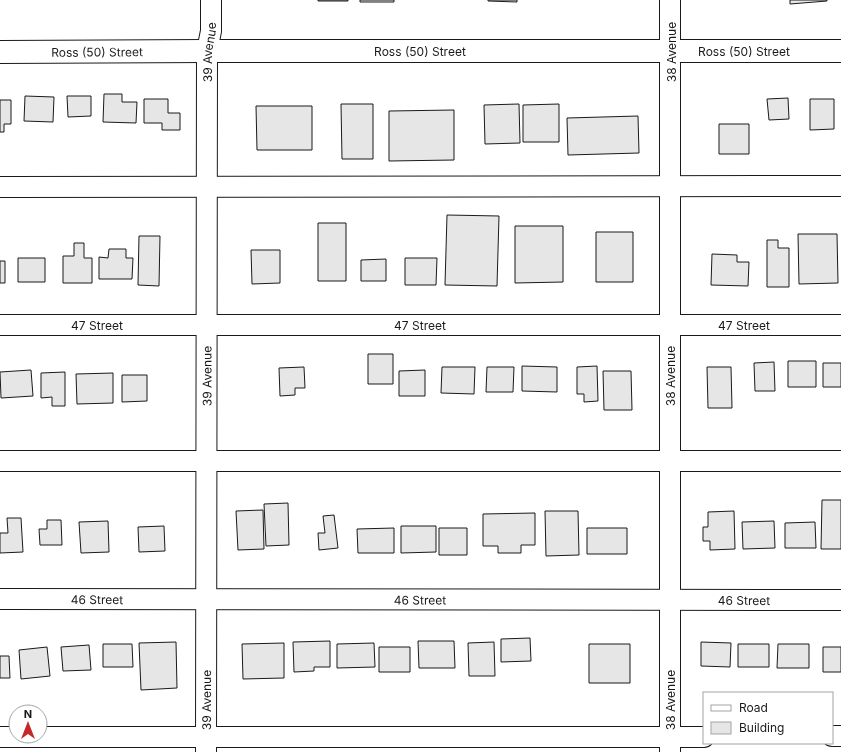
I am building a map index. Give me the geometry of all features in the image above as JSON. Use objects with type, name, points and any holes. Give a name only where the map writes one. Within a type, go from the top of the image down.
[{"type":"main road","name":"Ross (50) Street","points":[[0,52],[841,50]]},
{"type":"street","name":"39 Avenue","points":[[206,745],[206,186],[207,51],[211,31],[211,0]]},
{"type":"street","name":"38 Avenue","points":[[670,0],[670,744]]},
{"type":"street","points":[[0,187],[841,186]]},
{"type":"street","name":"47 Street","points":[[0,325],[841,325]]},
{"type":"street","points":[[0,461],[841,461]]},
{"type":"street","name":"46 Street","points":[[0,599],[841,600]]},
{"type":"street","points":[[0,737],[206,745],[670,744],[703,737]]},
{"type":"building","points":[[348,0],[348,1],[318,1]]},
{"type":"building","points":[[360,0],[394,0],[394,2],[360,2]]},
{"type":"building","points":[[517,0],[517,2],[488,1]]},
{"type":"building","points":[[790,0],[827,0],[827,1],[790,4]]},
{"type":"building","points":[[104,94],[122,94],[122,102],[137,102],[136,123],[103,122]]},
{"type":"building","points":[[25,96],[54,97],[53,122],[24,121]]},
{"type":"building","points":[[67,96],[91,96],[91,116],[68,117]]},
{"type":"building","points":[[788,98],[789,119],[769,120],[767,99]]},
{"type":"building","points":[[144,99],[168,99],[168,113],[180,113],[180,130],[162,130],[162,123],[144,123]]},
{"type":"building","points":[[810,99],[834,99],[834,129],[810,130]]},
{"type":"building","points":[[0,100],[11,100],[11,124],[4,124],[4,132],[0,132]]},
{"type":"building","points":[[341,104],[373,104],[373,159],[342,159]]},
{"type":"building","points":[[519,104],[520,143],[485,144],[484,105]]},
{"type":"building","points":[[559,104],[559,142],[523,142],[523,105]]},
{"type":"building","points":[[256,106],[312,106],[312,150],[257,150]]},
{"type":"building","points":[[454,110],[454,160],[389,161],[389,111]]},
{"type":"building","points":[[638,116],[639,153],[568,155],[567,118]]},
{"type":"building","points":[[719,124],[749,124],[749,154],[719,154]]},
{"type":"building","points":[[447,215],[499,216],[497,286],[445,285]]},
{"type":"building","points":[[318,223],[346,223],[346,281],[318,281]]},
{"type":"building","points":[[515,226],[563,226],[563,282],[515,283]]},
{"type":"building","points":[[596,232],[633,232],[633,282],[596,282]]},
{"type":"building","points":[[798,234],[837,234],[838,283],[799,284]]},
{"type":"building","points":[[139,236],[160,236],[159,286],[138,285]]},
{"type":"building","points":[[767,240],[778,240],[778,248],[789,248],[789,287],[767,287]]},
{"type":"building","points":[[74,243],[84,243],[84,258],[92,258],[92,283],[63,283],[63,256],[74,256]]},
{"type":"building","points":[[109,249],[126,249],[126,258],[133,258],[132,279],[99,279],[99,257],[108,258]]},
{"type":"building","points":[[251,250],[280,250],[280,283],[252,284]]},
{"type":"building","points":[[712,254],[737,255],[737,262],[749,262],[748,286],[711,285]]},
{"type":"building","points":[[18,258],[45,258],[45,282],[18,282]]},
{"type":"building","points":[[405,258],[437,258],[436,285],[405,285]]},
{"type":"building","points":[[386,259],[386,281],[361,281],[361,260]]},
{"type":"building","points":[[0,261],[5,261],[5,283],[0,283]]},
{"type":"building","points":[[368,354],[393,354],[393,384],[368,384]]},
{"type":"building","points":[[788,361],[816,361],[816,387],[788,387]]},
{"type":"building","points":[[774,362],[775,391],[755,391],[754,363]]},
{"type":"building","points":[[823,363],[841,363],[841,387],[823,387]]},
{"type":"building","points":[[522,366],[557,367],[557,392],[522,391]]},
{"type":"building","points":[[597,366],[598,401],[584,402],[584,394],[577,394],[577,367]]},
{"type":"building","points":[[304,367],[305,388],[295,388],[295,395],[280,396],[279,368]]},
{"type":"building","points":[[442,367],[475,367],[474,394],[441,393]]},
{"type":"building","points":[[487,367],[514,367],[513,392],[486,392]]},
{"type":"building","points":[[707,367],[731,367],[732,408],[708,408]]},
{"type":"building","points":[[31,370],[33,396],[1,398],[0,372]]},
{"type":"building","points":[[425,370],[425,396],[399,396],[399,371]]},
{"type":"building","points":[[603,371],[631,371],[632,410],[604,410]]},
{"type":"building","points":[[65,372],[65,406],[52,406],[52,397],[41,398],[41,373]]},
{"type":"building","points":[[113,373],[113,403],[77,404],[76,374]]},
{"type":"building","points":[[122,375],[147,375],[147,401],[122,402]]},
{"type":"building","points":[[822,500],[841,500],[841,549],[821,549]]},
{"type":"building","points":[[288,503],[289,545],[266,546],[264,504]]},
{"type":"building","points":[[263,510],[264,549],[238,550],[236,511]]},
{"type":"building","points":[[545,511],[578,511],[579,555],[546,556]]},
{"type":"building","points":[[734,511],[735,549],[710,550],[710,541],[703,541],[703,527],[708,527],[708,512]]},
{"type":"building","points":[[535,513],[535,545],[521,545],[521,553],[498,553],[498,546],[483,546],[483,514]]},
{"type":"building","points":[[334,515],[338,548],[319,550],[318,533],[325,533],[323,516]]},
{"type":"building","points":[[7,518],[21,518],[23,552],[0,553],[0,533],[8,533]]},
{"type":"building","points":[[47,520],[61,520],[62,545],[40,545],[39,529],[47,529]]},
{"type":"building","points":[[108,521],[109,552],[81,553],[79,522]]},
{"type":"building","points":[[774,521],[775,548],[743,549],[742,522]]},
{"type":"building","points":[[815,522],[816,548],[785,548],[785,523]]},
{"type":"building","points":[[164,526],[165,551],[139,552],[138,527]]},
{"type":"building","points":[[401,526],[436,526],[436,552],[401,553]]},
{"type":"building","points":[[394,528],[394,553],[358,553],[357,529]]},
{"type":"building","points":[[439,528],[467,528],[467,555],[439,555]]},
{"type":"building","points":[[587,528],[627,528],[627,554],[587,554]]},
{"type":"building","points":[[530,638],[531,661],[501,662],[501,639]]},
{"type":"building","points":[[330,641],[330,667],[314,667],[314,671],[294,672],[293,642]]},
{"type":"building","points":[[418,641],[454,641],[455,668],[419,668]]},
{"type":"building","points":[[176,642],[177,688],[141,690],[139,643]]},
{"type":"building","points":[[494,642],[495,676],[469,676],[468,643]]},
{"type":"building","points":[[701,642],[731,643],[730,667],[701,666]]},
{"type":"building","points":[[284,643],[284,678],[243,679],[242,644]]},
{"type":"building","points":[[374,643],[375,667],[337,668],[337,644]]},
{"type":"building","points":[[103,644],[132,644],[133,667],[103,667]]},
{"type":"building","points":[[589,644],[630,644],[630,683],[589,683]]},
{"type":"building","points":[[738,644],[769,644],[769,667],[738,667]]},
{"type":"building","points":[[778,644],[809,644],[809,668],[777,668]]},
{"type":"building","points":[[89,645],[91,670],[63,671],[61,647]]},
{"type":"building","points":[[47,647],[50,676],[21,679],[19,650]]},
{"type":"building","points":[[379,647],[410,647],[410,672],[379,672]]},
{"type":"building","points":[[823,647],[841,647],[841,672],[823,672]]},
{"type":"building","points":[[0,656],[9,656],[10,678],[0,678]]}]
